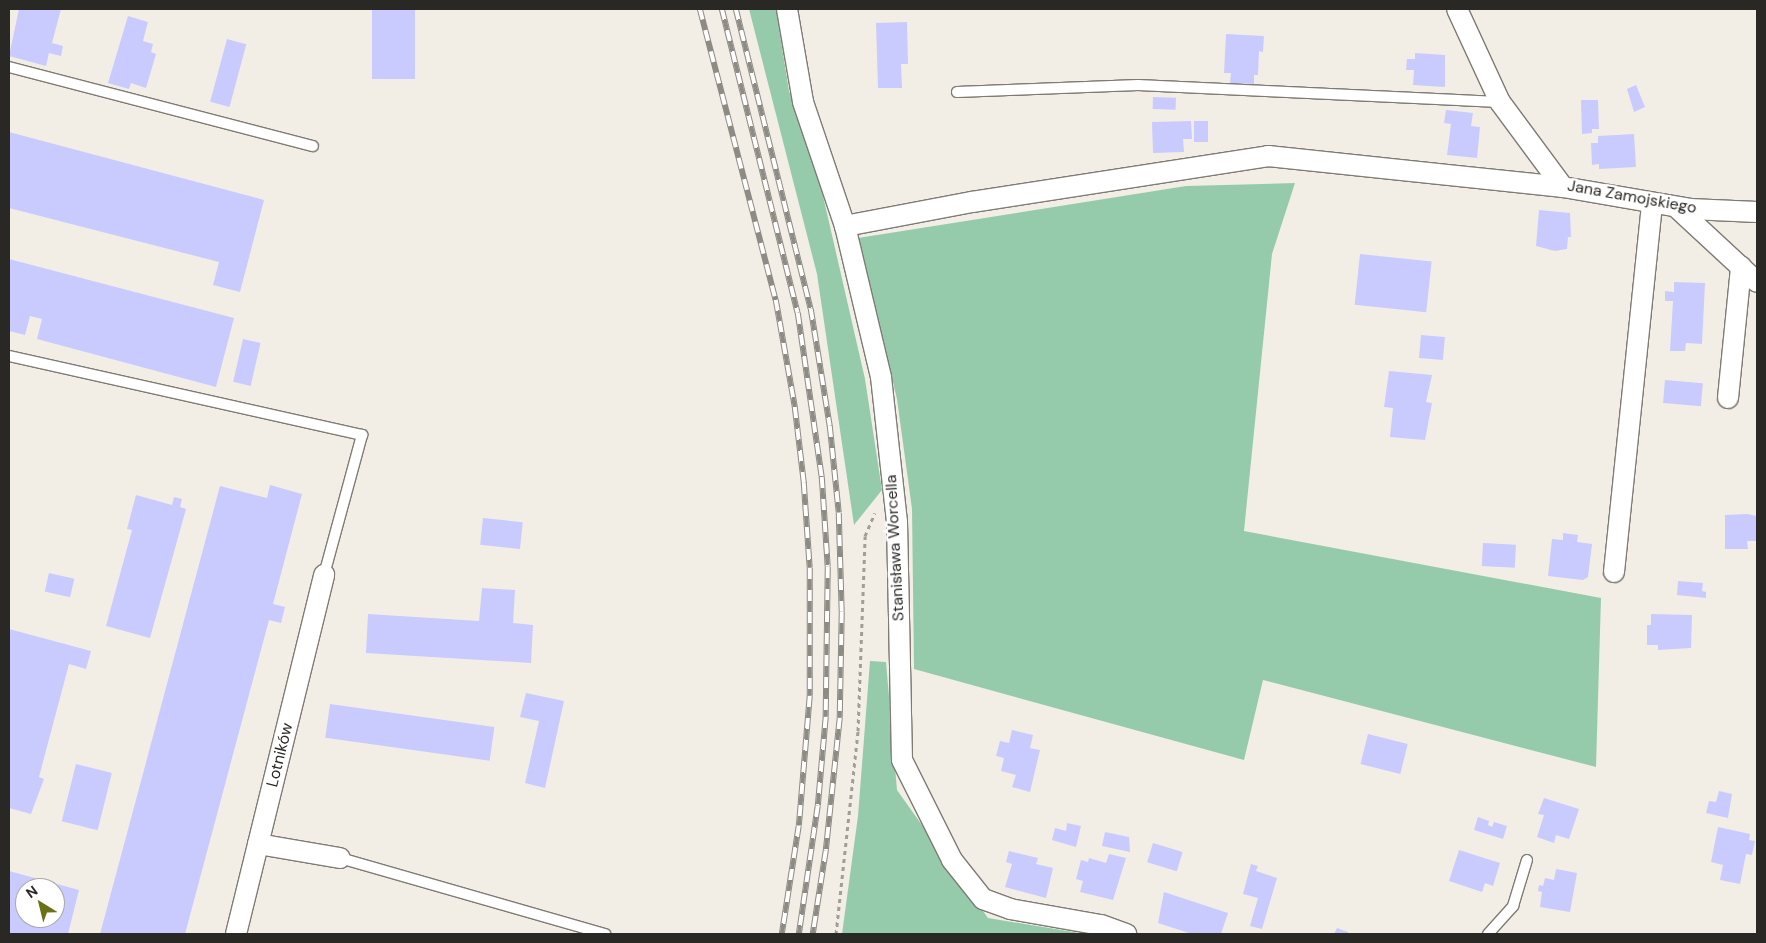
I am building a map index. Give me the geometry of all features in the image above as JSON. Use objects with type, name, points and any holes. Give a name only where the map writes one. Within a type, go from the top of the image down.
[{"type":"street","name":"Stanisława Worcella","points":[[787,9],[803,102],[845,226],[881,378],[897,522],[902,760],[952,860],[983,898],[1010,909],[1101,925],[1126,934]]},
{"type":"street","name":"Jana Zamojskiego","points":[[1457,9],[1500,102],[1563,187],[1676,207],[1757,212]]},
{"type":"street","points":[[845,226],[972,202],[1268,156],[1563,187]]},
{"type":"street","points":[[1614,572],[1652,203]]},
{"type":"street","points":[[1676,207],[1757,282]]},
{"type":"street","points":[[1728,398],[1741,267]]},
{"type":"street","name":"Lotników","points":[[236,934],[324,575]]},
{"type":"street","points":[[258,844],[340,858]]},
{"type":"lane","points":[[9,66],[313,146]]},
{"type":"lane","points":[[957,92],[1138,85],[1500,102]]},
{"type":"lane","points":[[9,356],[362,435],[324,575]]},
{"type":"lane","points":[[340,858],[605,934]]},
{"type":"lane","points":[[1488,934],[1513,906],[1526,860]]},
{"type":"path","points":[[836,934],[858,731],[865,536],[893,483]]},
{"type":"green space","points":[[749,9],[776,9],[789,91],[815,161],[865,379],[882,490],[854,525],[817,274]]},
{"type":"green space","points":[[1295,183],[1272,254],[1244,531],[1601,598],[1596,767],[1263,680],[1244,760],[914,669],[912,509],[897,399],[858,238],[1186,186]]},
{"type":"green space","points":[[870,661],[886,662],[897,790],[988,918],[1085,934],[842,934],[858,816]]},
{"type":"building","points":[[19,9],[61,9],[52,43],[63,46],[61,56],[49,53],[46,66],[9,56]]},
{"type":"building","points":[[372,9],[415,9],[415,79],[372,79]]},
{"type":"building","points":[[128,16],[148,22],[143,41],[153,44],[151,52],[156,54],[146,88],[131,83],[129,89],[108,83]]},
{"type":"building","points":[[907,22],[908,64],[901,64],[902,88],[878,88],[876,23]]},
{"type":"building","points":[[1226,34],[1264,36],[1263,52],[1259,51],[1258,75],[1254,75],[1254,84],[1230,83],[1231,73],[1224,73]]},
{"type":"building","points":[[227,39],[246,44],[229,107],[210,102]]},
{"type":"building","points":[[1415,53],[1445,55],[1445,87],[1413,85],[1414,70],[1406,70],[1407,59],[1415,59]]},
{"type":"building","points":[[1636,85],[1645,107],[1634,112],[1627,89]]},
{"type":"building","points":[[1153,97],[1176,98],[1176,110],[1153,109]]},
{"type":"building","points":[[1581,100],[1598,100],[1599,129],[1592,129],[1592,133],[1582,134]]},
{"type":"building","points":[[1446,110],[1473,113],[1471,126],[1480,127],[1477,158],[1447,155],[1451,124],[1444,123]]},
{"type":"building","points":[[1191,121],[1192,139],[1183,139],[1184,152],[1153,153],[1152,122]]},
{"type":"building","points":[[1194,121],[1208,121],[1208,142],[1194,142]]},
{"type":"building","points":[[9,132],[264,200],[240,292],[213,285],[219,262],[9,208]]},
{"type":"building","points":[[1634,134],[1636,167],[1599,169],[1599,164],[1592,165],[1591,143],[1598,143],[1598,136]]},
{"type":"building","points":[[1539,210],[1570,213],[1571,237],[1568,237],[1567,249],[1555,251],[1536,246]]},
{"type":"building","points":[[1360,254],[1432,262],[1426,312],[1355,305]]},
{"type":"building","points":[[9,259],[234,318],[216,387],[37,339],[42,319],[30,316],[25,335],[9,331]]},
{"type":"building","points":[[1674,282],[1705,283],[1702,344],[1686,343],[1685,351],[1670,351],[1673,301],[1665,301],[1665,291],[1674,292]]},
{"type":"building","points":[[1421,335],[1445,337],[1443,360],[1419,358]]},
{"type":"building","points":[[243,339],[261,343],[251,386],[233,382]]},
{"type":"building","points":[[1389,371],[1432,375],[1426,402],[1432,403],[1425,440],[1390,437],[1393,408],[1384,407]]},
{"type":"building","points":[[1665,380],[1703,383],[1701,406],[1663,403]]},
{"type":"building","points":[[270,485],[302,494],[273,604],[285,607],[281,623],[269,620],[185,934],[100,934],[220,486],[267,498]]},
{"type":"building","points":[[136,495],[172,505],[174,497],[182,499],[180,507],[186,509],[150,638],[106,626],[132,530],[127,529]]},
{"type":"building","points":[[1747,514],[1757,516],[1757,541],[1747,541],[1748,549],[1725,549],[1725,515]]},
{"type":"building","points":[[483,518],[523,522],[520,549],[480,545]]},
{"type":"building","points":[[1563,533],[1578,535],[1577,542],[1592,544],[1588,577],[1583,580],[1548,576],[1552,539],[1563,540]]},
{"type":"building","points":[[1483,543],[1516,545],[1515,568],[1482,566]]},
{"type":"building","points":[[49,573],[74,579],[70,597],[45,592]]},
{"type":"building","points":[[1678,581],[1703,583],[1702,591],[1706,592],[1706,598],[1677,595]]},
{"type":"building","points":[[482,588],[515,590],[513,623],[533,625],[531,663],[366,653],[368,614],[479,621]]},
{"type":"building","points":[[1651,614],[1692,615],[1691,648],[1658,650],[1658,645],[1647,645],[1647,625],[1651,625]]},
{"type":"building","points":[[9,629],[91,651],[86,669],[69,664],[39,777],[44,779],[31,814],[9,808]]},
{"type":"building","points":[[526,693],[564,701],[545,788],[525,783],[539,721],[520,717]]},
{"type":"building","points":[[330,704],[494,727],[490,761],[325,738]]},
{"type":"building","points":[[1012,730],[1033,735],[1030,748],[1040,750],[1030,792],[1012,787],[1016,775],[1001,771],[1004,758],[996,756],[1000,741],[1009,743]]},
{"type":"building","points":[[1368,734],[1408,744],[1400,774],[1361,764]]},
{"type":"building","points":[[76,764],[112,773],[98,830],[62,821]]},
{"type":"building","points":[[1719,791],[1732,794],[1728,818],[1706,813],[1709,801],[1716,802]]},
{"type":"building","points":[[1544,798],[1579,809],[1569,839],[1556,835],[1554,843],[1537,837],[1544,815],[1538,814]]},
{"type":"building","points":[[1478,817],[1489,821],[1488,825],[1492,827],[1494,822],[1507,826],[1503,839],[1474,830]]},
{"type":"building","points":[[1067,823],[1081,826],[1076,847],[1052,840],[1055,828],[1066,831]]},
{"type":"building","points":[[1718,827],[1750,834],[1749,840],[1755,841],[1752,855],[1746,854],[1740,884],[1720,880],[1723,865],[1711,862]]},
{"type":"building","points":[[1105,832],[1129,837],[1130,852],[1102,846]]},
{"type":"building","points":[[1153,843],[1183,852],[1177,871],[1147,862]]},
{"type":"building","points":[[1459,850],[1500,863],[1493,886],[1485,883],[1482,892],[1449,881]]},
{"type":"building","points":[[1009,851],[1038,858],[1036,864],[1053,868],[1046,898],[1005,887],[1012,864],[1006,862]]},
{"type":"building","points":[[1109,854],[1126,858],[1113,900],[1080,892],[1083,881],[1076,879],[1081,860],[1088,862],[1089,858],[1106,863]]},
{"type":"building","points":[[1251,864],[1258,866],[1256,871],[1277,878],[1262,929],[1250,926],[1258,898],[1243,894]]},
{"type":"building","points":[[1556,869],[1577,873],[1570,912],[1540,907],[1542,892],[1538,891],[1539,885],[1543,886],[1545,878],[1554,880]]},
{"type":"building","points":[[9,871],[35,878],[15,878],[15,928],[65,928],[65,886],[79,890],[68,934],[9,934]]},
{"type":"building","points":[[1164,892],[1228,913],[1221,934],[1192,934],[1158,923]]},
{"type":"building","points":[[1337,928],[1348,932],[1348,934],[1334,934]]},
{"type":"railway","points":[[700,9],[776,300],[795,407],[804,483],[810,568],[810,696],[799,826],[782,934]]},
{"type":"railway","points":[[722,9],[798,313],[822,477],[828,567],[826,717],[818,806],[799,934]]},
{"type":"railway","points":[[736,9],[811,309],[830,426],[839,513],[842,612],[840,718],[826,851],[813,934]]}]
